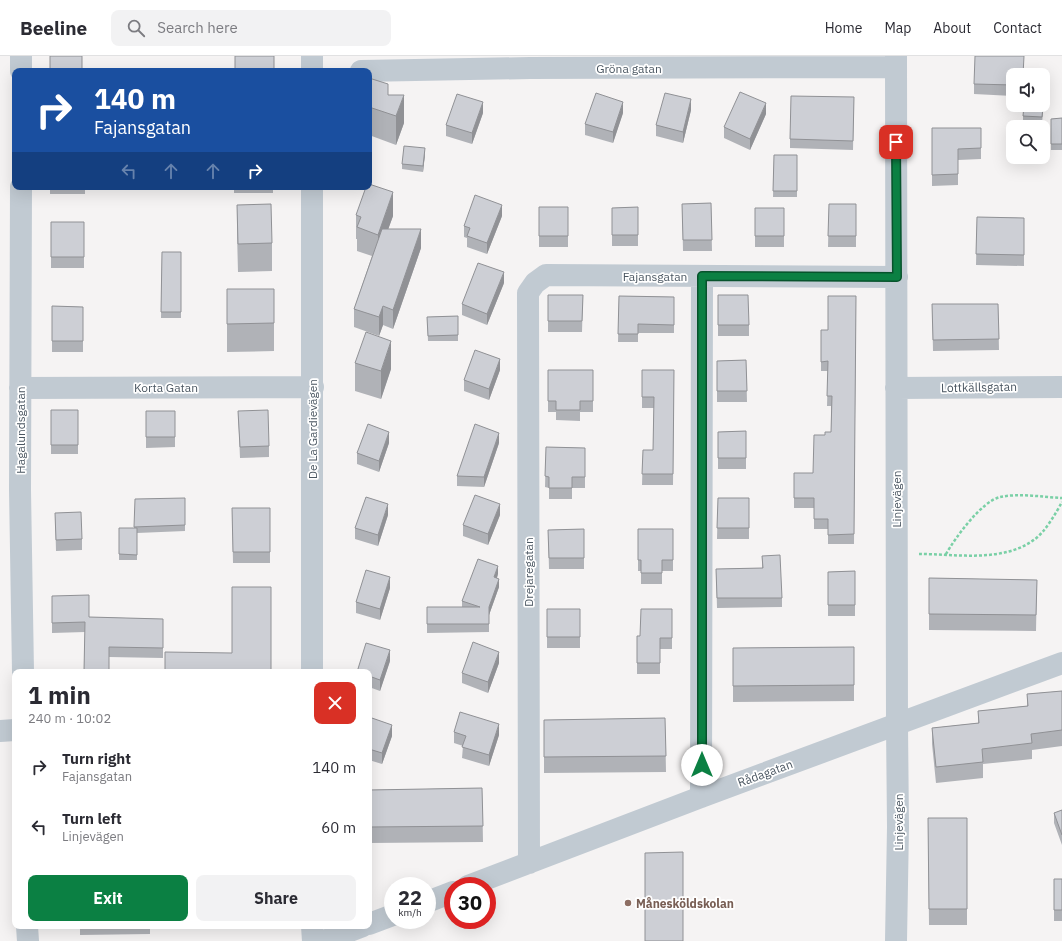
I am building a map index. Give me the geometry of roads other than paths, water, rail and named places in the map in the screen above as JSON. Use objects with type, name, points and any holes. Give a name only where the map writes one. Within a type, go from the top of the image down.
[{"type":"street","points":[[21,56],[21,68]]},
{"type":"street","points":[[312,56],[312,68]]},
{"type":"street","name":"Gröna gatan","points":[[372,71],[896,62]]},
{"type":"street","name":"Linjevägen","points":[[896,62],[896,725],[898,827],[896,941]]},
{"type":"street","name":"Hagalundsgatan","points":[[21,190],[20,388],[23,669]]},
{"type":"street","name":"De La Gardievägen","points":[[312,190],[312,669]]},
{"type":"street","name":"Fajansgatan","points":[[535,283],[546,275],[897,277]]},
{"type":"street","points":[[702,276],[702,796]]},
{"type":"street","name":"Drejaregatan","points":[[529,863],[528,293],[535,283]]},
{"type":"street","name":"Korta Gatan","points":[[20,388],[312,387]]},
{"type":"street","name":"Lottkällsgatan","points":[[896,388],[1062,387]]},
{"type":"street","name":"Rådagatan","points":[[492,877],[702,796],[1062,663]]},
{"type":"street","points":[[0,731],[12,730]]},
{"type":"street","points":[[372,923],[384,918]]},
{"type":"street","points":[[27,929],[28,941]]},
{"type":"street","points":[[312,929],[313,941]]},
{"type":"street","points":[[324,941],[355,929]]},
{"type":"place","name":"Månesköldskolan","points":[[628,903]]}]
